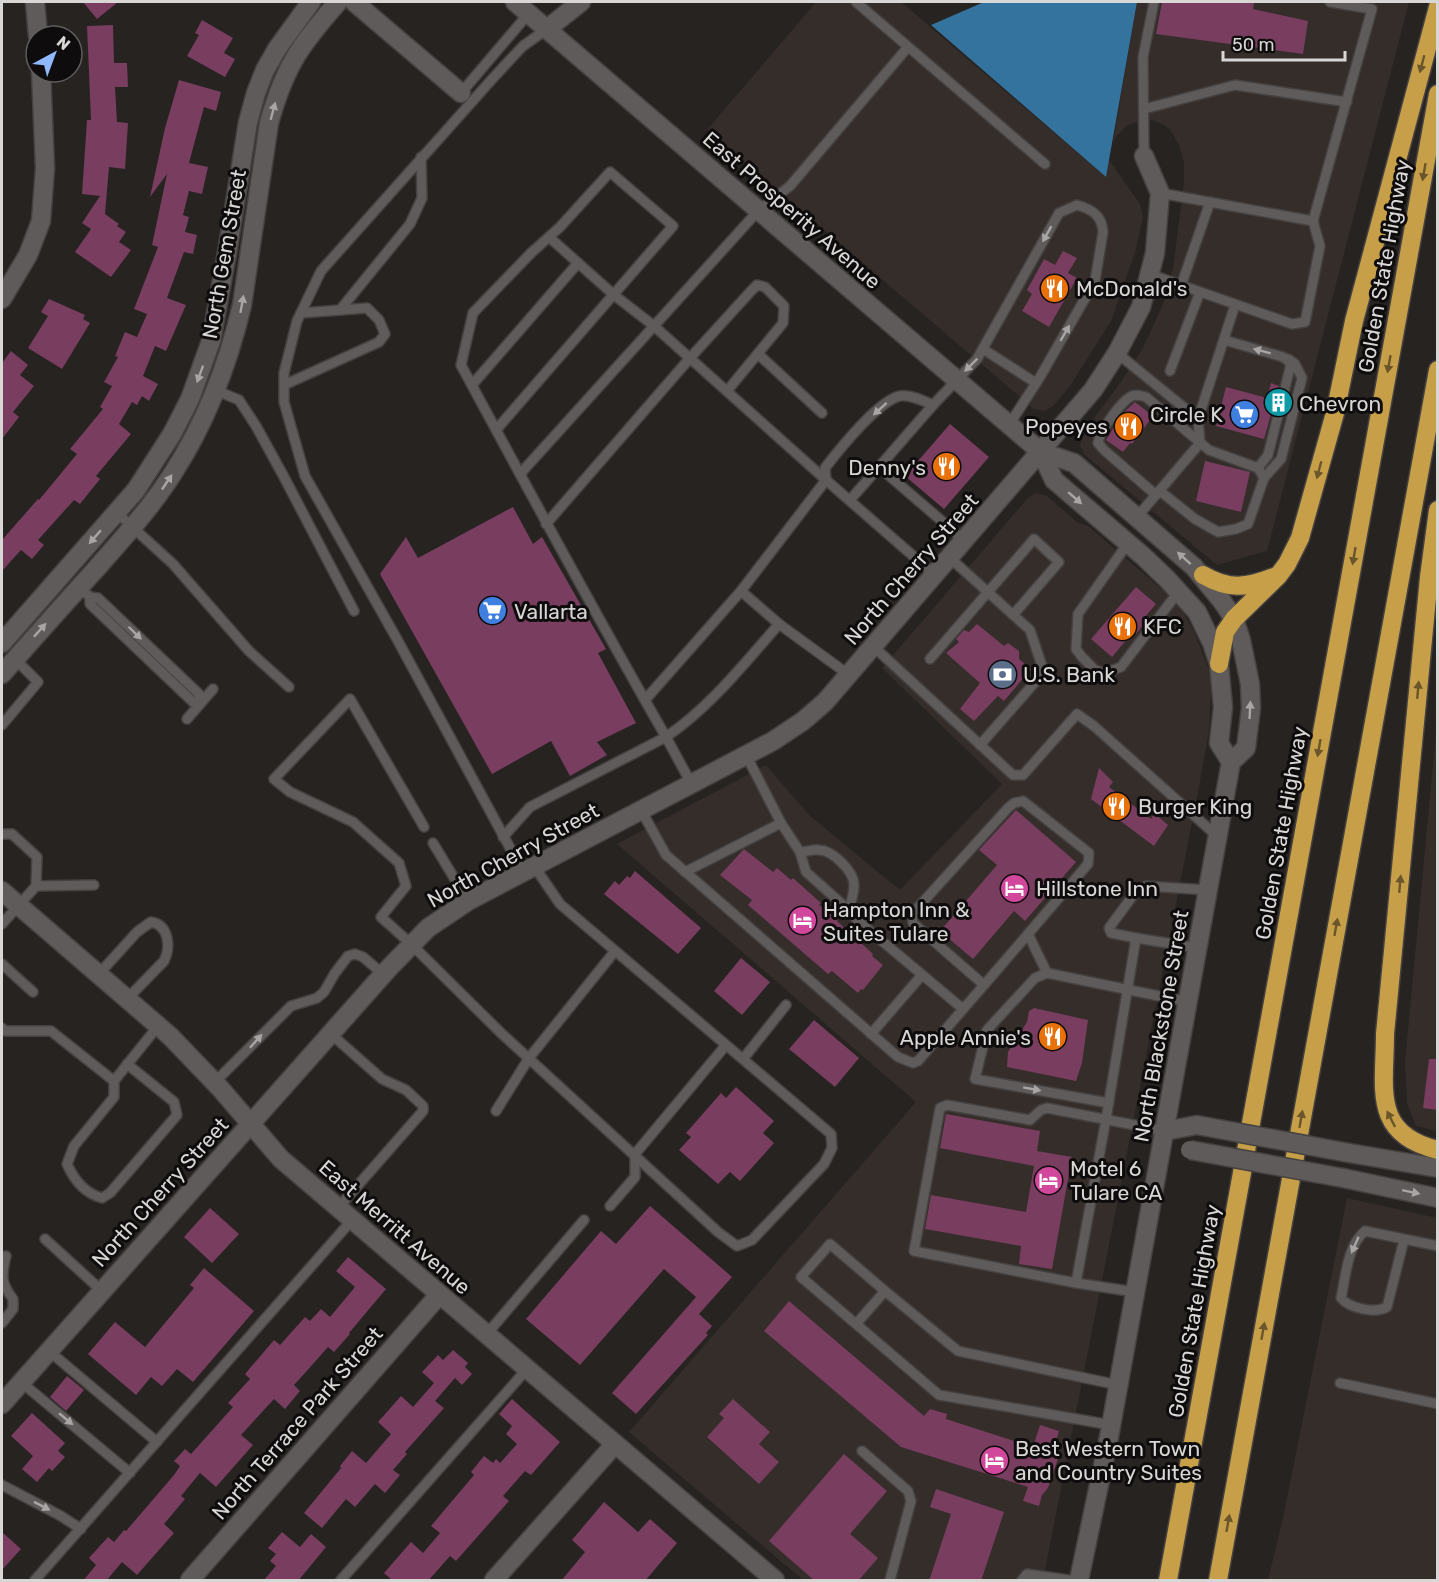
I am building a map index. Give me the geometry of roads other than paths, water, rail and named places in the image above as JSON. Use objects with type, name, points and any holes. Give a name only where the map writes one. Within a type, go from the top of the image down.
[{"type":"highway","points":[[1219,664],[1225,632],[1234,619],[1278,576],[1293,553],[1305,520],[1335,413],[1354,321],[1437,7]]},
{"type":"highway","name":"Golden State Highway","points":[[1168,1581],[1437,94]]},
{"type":"highway","points":[[1218,1581],[1437,370]]},
{"type":"highway","points":[[1437,510],[1386,1022],[1384,1097],[1388,1115],[1402,1135],[1415,1143],[1437,1150]]},
{"type":"highway","points":[[1203,575],[1218,584],[1243,586],[1278,576]]},
{"type":"street","points":[[35,2],[37,24]]},
{"type":"street","name":"North Gem Street","points":[[2,643],[136,490],[172,434],[190,399],[211,341],[248,122],[256,93],[277,49],[311,2]]},
{"type":"street","name":"North Gem Street","points":[[2,674],[85,592],[174,471],[193,439],[215,390],[236,330],[242,305],[269,123],[276,98],[294,57],[338,2]]},
{"type":"street","points":[[354,2],[461,93]]},
{"type":"street","points":[[547,29],[581,2]]},
{"type":"street","name":"East Prosperity Avenue","points":[[522,8],[1041,452],[1074,463],[1137,517],[1203,575],[1234,619]]},
{"type":"street","points":[[2,299],[28,255],[41,221],[45,168],[42,84]]},
{"type":"street","points":[[1144,156],[1160,193]]},
{"type":"street","name":"North Cherry Street","points":[[2,1404],[383,975],[428,928],[468,901],[773,741],[803,721],[825,702],[1093,390],[1117,353],[1141,307],[1155,253],[1160,193]]},
{"type":"street","name":"East Prosperity Avenue","points":[[1041,452],[1054,480],[1128,543],[1179,591],[1204,624],[1219,664]]},
{"type":"street","name":"North Blackstone Street","points":[[1079,1581],[1111,1425],[1231,762],[1246,748],[1251,708],[1250,684],[1234,619]]},
{"type":"street","points":[[1219,664],[1223,707],[1220,743],[1231,762]]},
{"type":"street","name":"East Merritt Avenue","points":[[2,891],[158,1026],[214,1083],[281,1159],[775,1581]]},
{"type":"street","points":[[1165,1131],[1197,1125],[1437,1168]]},
{"type":"street","points":[[1165,1131],[1190,1150],[1437,1198]]},
{"type":"street","name":"North Terrace Park Street","points":[[189,1581],[439,1295]]},
{"type":"street","points":[[494,1581],[615,1444]]},
{"type":"lane","points":[[856,2],[1045,164]]},
{"type":"lane","points":[[1144,156],[1143,57],[1154,2]]},
{"type":"lane","points":[[1149,274],[1292,324],[1305,322],[1320,246],[1313,221],[1372,9],[1330,2]]},
{"type":"lane","points":[[461,93],[522,8]]},
{"type":"lane","points":[[424,826],[350,699],[274,779],[290,792],[353,822],[399,863],[406,886],[381,917],[529,1058],[718,1232],[737,1246],[752,1240],[824,1164],[832,1148],[831,1134],[560,904],[503,837],[398,641],[305,476],[284,402],[284,373],[301,314],[321,271],[523,46],[547,29]]},
{"type":"lane","points":[[519,474],[758,211],[790,186],[908,47]]},
{"type":"lane","points":[[1144,109],[1235,85],[1347,102]]},
{"type":"lane","points":[[340,310],[410,224],[422,198],[421,157]]},
{"type":"lane","points":[[496,430],[673,226],[610,172],[473,313],[461,364],[519,474],[546,524],[691,783]]},
{"type":"lane","points":[[1160,193],[1313,221]]},
{"type":"lane","points":[[1181,286],[1210,202]]},
{"type":"lane","points":[[850,500],[933,405],[977,359],[1059,213],[1077,205],[1090,209],[1103,223],[1095,281],[1009,425]]},
{"type":"lane","points":[[549,237],[614,295],[654,326],[935,575]]},
{"type":"lane","points":[[472,385],[578,263]]},
{"type":"lane","points":[[546,524],[690,358],[757,285],[765,287],[784,306],[783,323],[727,391]]},
{"type":"lane","points":[[1170,371],[1200,292]]},
{"type":"lane","points":[[1137,517],[1200,443],[1198,419],[1236,305]]},
{"type":"lane","points":[[284,386],[379,342],[384,334],[379,320],[367,308],[301,314]]},
{"type":"lane","points":[[1224,340],[1288,359],[1300,370],[1302,378],[1281,459],[1264,478],[1248,524],[1218,532],[1158,493],[1098,443],[1108,422],[1131,396],[1139,395],[1154,403],[1209,450],[1258,468],[1264,478]]},
{"type":"lane","points":[[983,349],[1036,383]]},
{"type":"lane","points":[[1117,353],[1198,419]]},
{"type":"lane","points":[[758,354],[822,412]]},
{"type":"lane","points":[[1258,468],[1268,455],[1290,368],[1288,359]]},
{"type":"lane","points":[[215,390],[239,400],[284,477],[354,611]]},
{"type":"lane","points":[[645,700],[741,591],[826,480],[825,468],[888,401],[906,396],[933,405]]},
{"type":"lane","points":[[879,466],[965,541]]},
{"type":"lane","points":[[117,513],[173,564],[249,651],[289,687]]},
{"type":"lane","points":[[930,659],[1034,538],[1059,562],[1013,615]]},
{"type":"lane","points":[[1128,543],[1078,614],[1076,649],[1095,670],[1105,673],[1121,667],[1179,591]]},
{"type":"lane","points":[[950,558],[1030,630],[1044,672],[980,745]]},
{"type":"lane","points":[[741,591],[779,624],[849,675]]},
{"type":"lane","points":[[85,592],[98,598],[199,694],[200,703]]},
{"type":"lane","points":[[503,837],[530,807],[666,737],[688,722],[779,624]]},
{"type":"lane","points":[[874,647],[1013,775],[1023,776],[1077,714],[1135,761],[1217,836]]},
{"type":"lane","points":[[2,725],[38,682],[15,659]]},
{"type":"lane","points":[[187,718],[213,689]]},
{"type":"lane","points":[[746,755],[781,824],[800,852],[806,872],[850,910],[857,920],[963,1009]]},
{"type":"lane","points":[[641,810],[666,855],[898,1057],[913,1063],[963,1009],[984,985],[1028,934],[1088,864],[1089,853],[1084,848],[1023,801],[1014,803],[1008,808],[912,914],[913,923],[984,985]]},
{"type":"lane","points":[[685,872],[781,824]]},
{"type":"lane","points":[[2,834],[12,834],[38,857],[36,886],[2,924]]},
{"type":"lane","points":[[433,843],[468,901]]},
{"type":"lane","points":[[800,852],[819,849],[840,860],[852,877],[854,885],[849,904],[850,910]]},
{"type":"lane","points":[[36,886],[94,885]]},
{"type":"lane","points":[[1198,948],[1111,933],[1109,928],[1137,890],[1146,886],[1208,890]]},
{"type":"lane","points":[[98,975],[137,932],[151,922],[159,923],[166,931],[168,954],[127,999]]},
{"type":"lane","points":[[1028,934],[1047,973]]},
{"type":"lane","points":[[1076,1282],[1136,938]]},
{"type":"lane","points":[[496,1111],[529,1058],[615,951]]},
{"type":"lane","points":[[214,1083],[291,1006],[317,998],[324,992],[348,956],[355,954],[363,957],[383,975]]},
{"type":"lane","points":[[2,964],[33,992]]},
{"type":"lane","points":[[1109,1103],[975,1079],[987,1030],[1035,978],[1047,973],[1188,1002]]},
{"type":"lane","points":[[871,1034],[922,975]]},
{"type":"lane","points":[[743,1059],[786,1005]]},
{"type":"lane","points":[[128,1064],[174,1102],[177,1115],[110,1193],[102,1198],[91,1195],[73,1178],[66,1164],[74,1146],[114,1097],[114,1081],[158,1026]]},
{"type":"lane","points":[[2,1028],[5,1031],[51,1031],[114,1081]]},
{"type":"lane","points":[[331,1034],[382,1079],[406,1090],[423,1106],[423,1110],[338,1208]]},
{"type":"lane","points":[[610,1206],[635,1177],[635,1154],[726,1045]]},
{"type":"lane","points":[[1135,1292],[917,1252],[914,1248],[940,1108],[947,1105],[1030,1120],[1047,1107],[1165,1131]]},
{"type":"lane","points":[[35,1581],[352,1220]]},
{"type":"lane","points":[[486,1335],[584,1221]]},
{"type":"lane","points":[[1404,1240],[1387,1307],[1379,1310],[1353,1306],[1343,1301],[1341,1298],[1353,1247],[1365,1231],[1437,1246]]},
{"type":"lane","points":[[45,1239],[102,1291]]},
{"type":"lane","points":[[1111,1425],[939,1395],[801,1277],[830,1244],[958,1351],[1118,1385]]},
{"type":"lane","points":[[2,1323],[13,1310],[14,1299],[4,1288],[2,1272],[6,1256]]},
{"type":"lane","points":[[856,1324],[885,1291]]},
{"type":"lane","points":[[49,1351],[157,1442]]},
{"type":"lane","points":[[341,1581],[527,1370]]},
{"type":"lane","points":[[21,1382],[130,1473]]},
{"type":"lane","points":[[1340,1383],[1437,1404]]},
{"type":"lane","points":[[862,1450],[908,1491],[910,1501],[890,1581]]},
{"type":"lane","points":[[2,1485],[81,1529]]},
{"type":"lane","points":[[1022,1581],[1027,1575],[1069,1581]]},
{"type":"water","points":[[984,2],[1137,2],[1106,177],[931,25]]},
{"type":"place","name":"McDonald's","points":[[1055,288]]},
{"type":"place","name":"Chevron","points":[[1278,403]]},
{"type":"place","name":"Circle K","points":[[1244,414]]},
{"type":"place","name":"Popeyes","points":[[1129,426]]},
{"type":"place","name":"Denny's","points":[[947,467]]},
{"type":"place","name":"Vallarta","points":[[493,611]]},
{"type":"place","name":"KFC","points":[[1122,626]]},
{"type":"place","name":"U.S. Bank","points":[[1002,674]]},
{"type":"place","name":"Burger King","points":[[1117,806]]},
{"type":"place","name":"Hillstone Inn","points":[[1015,888]]},
{"type":"place","name":"Hampton Inn & Suites Tulare","points":[[802,921]]},
{"type":"place","name":"Apple Annie's","points":[[1052,1037]]},
{"type":"place","name":"Motel 6 Tulare CA","points":[[1049,1180]]},
{"type":"place","name":"Best Western Town and Country Suites","points":[[994,1460]]}]
